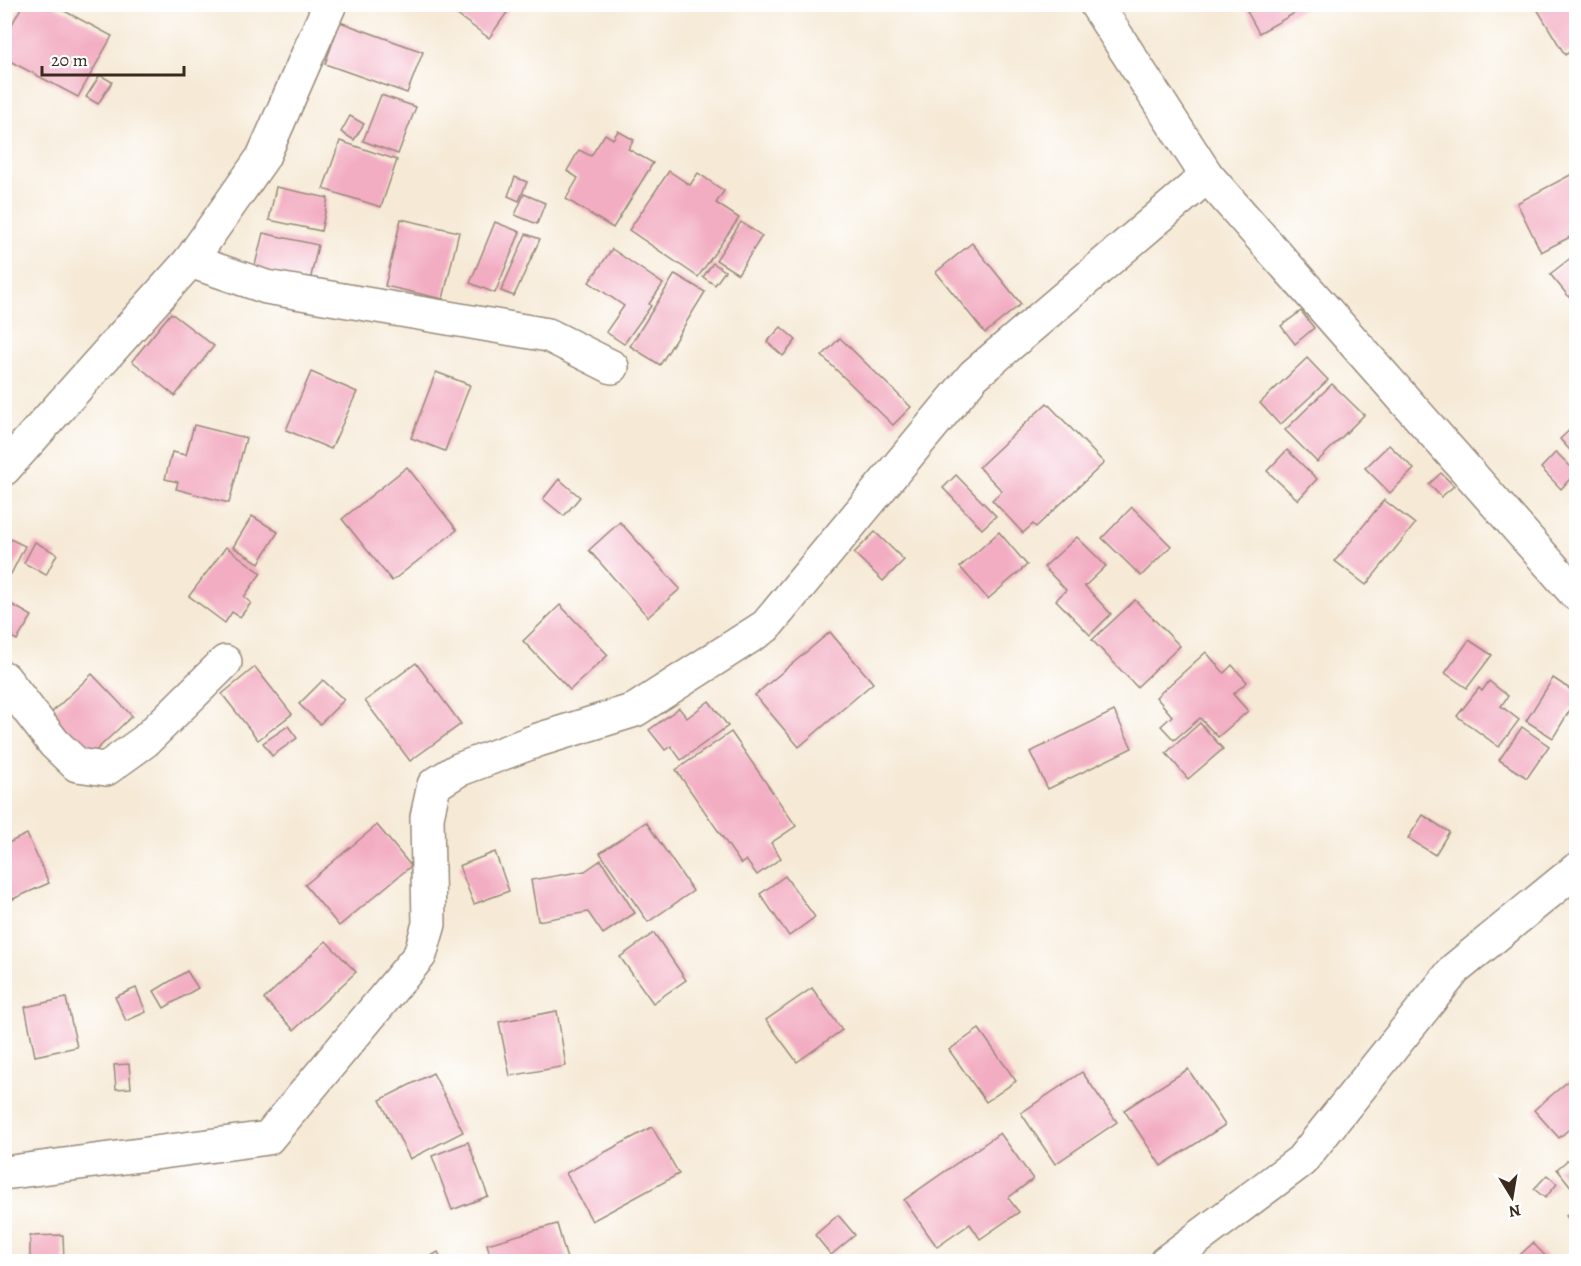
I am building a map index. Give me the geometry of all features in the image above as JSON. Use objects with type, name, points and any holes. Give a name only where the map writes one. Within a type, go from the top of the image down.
[{"type":"street","points":[[4,469],[190,261],[263,157],[330,4]]},
{"type":"street","points":[[1096,4],[1207,176],[1576,594]]},
{"type":"street","points":[[4,1173],[268,1138],[420,955],[429,924],[427,817],[434,785],[458,770],[538,740],[635,710],[766,626],[975,375],[1207,176]]},
{"type":"street","points":[[190,261],[266,287],[549,335],[612,367]]},
{"type":"street","points":[[4,678],[54,742],[77,765],[106,769],[145,741],[225,662]]},
{"type":"street","points":[[1166,1262],[1301,1161],[1455,969],[1576,870]]},
{"type":"building","points":[[23,4],[51,4],[112,36],[78,97],[4,58],[4,39]]},
{"type":"building","points":[[442,4],[513,4],[489,38]]},
{"type":"building","points":[[1243,4],[1311,4],[1259,33]]},
{"type":"building","points":[[1534,4],[1576,4],[1576,48],[1565,55]]},
{"type":"building","points":[[340,22],[423,52],[407,93],[325,64]]},
{"type":"building","points":[[100,75],[112,82],[98,104],[86,97]]},
{"type":"building","points":[[381,95],[416,107],[398,154],[363,141]]},
{"type":"building","points":[[350,116],[364,124],[354,140],[341,132]]},
{"type":"building","points":[[618,131],[634,140],[628,149],[653,163],[613,228],[566,199],[578,178],[567,171],[579,150],[591,156],[605,134],[613,139]]},
{"type":"building","points":[[340,141],[397,160],[381,207],[323,189]]},
{"type":"building","points":[[669,171],[690,185],[698,173],[724,191],[716,203],[739,218],[698,277],[629,230]]},
{"type":"building","points":[[1576,172],[1576,234],[1541,252],[1517,203]]},
{"type":"building","points":[[515,177],[527,182],[519,201],[508,196]]},
{"type":"building","points":[[276,187],[328,198],[321,231],[269,220]]},
{"type":"building","points":[[524,194],[545,203],[537,224],[515,215]]},
{"type":"building","points":[[401,219],[459,232],[443,299],[385,286]]},
{"type":"building","points":[[495,222],[520,232],[495,293],[470,283]]},
{"type":"building","points":[[741,222],[762,236],[738,274],[716,260]]},
{"type":"building","points":[[263,233],[318,245],[310,281],[254,269]]},
{"type":"building","points":[[526,234],[540,239],[514,296],[501,291]]},
{"type":"building","points":[[972,243],[1021,304],[985,333],[936,272]]},
{"type":"building","points":[[612,249],[663,284],[649,304],[651,306],[624,344],[606,332],[624,306],[589,282]]},
{"type":"building","points":[[1572,257],[1576,262],[1576,291],[1569,297],[1550,274]]},
{"type":"building","points":[[713,263],[725,271],[715,285],[703,277]]},
{"type":"building","points":[[675,274],[705,292],[660,365],[630,346]]},
{"type":"building","points":[[1301,311],[1314,328],[1295,344],[1281,326]]},
{"type":"building","points":[[171,313],[214,346],[175,396],[132,361]]},
{"type":"building","points":[[781,327],[796,340],[783,356],[767,342]]},
{"type":"building","points":[[840,338],[911,407],[893,425],[822,356]]},
{"type":"building","points":[[1307,358],[1328,380],[1280,425],[1260,403]]},
{"type":"building","points":[[311,372],[357,392],[331,449],[286,430]]},
{"type":"building","points":[[436,372],[470,385],[445,451],[411,438]]},
{"type":"building","points":[[1332,384],[1364,415],[1317,462],[1285,430]]},
{"type":"building","points":[[1047,403],[1104,463],[1036,527],[1033,524],[1023,533],[992,500],[1002,491],[979,467]]},
{"type":"building","points":[[1576,424],[1576,457],[1560,439]]},
{"type":"building","points":[[194,425],[246,438],[229,503],[176,489],[178,482],[165,479],[172,452],[186,455]]},
{"type":"building","points":[[1389,445],[1414,469],[1390,493],[1365,468]]},
{"type":"building","points":[[1287,450],[1317,479],[1298,500],[1267,471]]},
{"type":"building","points":[[1556,452],[1576,472],[1561,489],[1541,468]]},
{"type":"building","points":[[407,467],[457,530],[392,581],[342,519]]},
{"type":"building","points":[[1441,473],[1454,486],[1441,497],[1429,484]]},
{"type":"building","points":[[956,475],[996,516],[982,529],[943,488]]},
{"type":"building","points":[[559,479],[580,497],[564,516],[543,499]]},
{"type":"building","points":[[1384,500],[1415,524],[1366,585],[1335,561]]},
{"type":"building","points":[[1132,507],[1171,546],[1141,576],[1102,538]]},
{"type":"building","points":[[252,516],[278,532],[259,563],[233,547]]},
{"type":"building","points":[[620,522],[680,589],[648,617],[589,550]]},
{"type":"building","points":[[875,532],[904,560],[883,581],[854,553]]},
{"type":"building","points":[[999,532],[1027,565],[988,599],[960,567]]},
{"type":"building","points":[[4,536],[25,546],[11,574],[4,570]]},
{"type":"building","points":[[1077,537],[1106,566],[1085,586],[1111,614],[1090,635],[1056,600],[1066,590],[1044,567]]},
{"type":"building","points":[[35,542],[57,554],[46,575],[24,563]]},
{"type":"building","points":[[226,547],[261,573],[244,597],[251,603],[240,617],[232,612],[225,623],[189,596]]},
{"type":"building","points":[[4,600],[32,616],[17,640],[4,633]]},
{"type":"building","points":[[1135,600],[1180,646],[1137,687],[1092,640]]},
{"type":"building","points":[[560,605],[608,655],[570,690],[523,641]]},
{"type":"building","points":[[830,632],[873,683],[799,747],[755,695]]},
{"type":"building","points":[[1469,640],[1492,655],[1467,688],[1445,673]]},
{"type":"building","points":[[1206,652],[1224,673],[1232,665],[1247,682],[1233,694],[1248,711],[1218,737],[1200,718],[1174,740],[1161,726],[1172,716],[1156,697]]},
{"type":"building","points":[[416,663],[461,724],[410,761],[365,701]]},
{"type":"building","points":[[255,667],[292,714],[258,740],[222,694]]},
{"type":"building","points":[[92,674],[132,716],[90,756],[49,715]]},
{"type":"building","points":[[1553,678],[1576,693],[1576,700],[1553,738],[1526,721]]},
{"type":"building","points":[[323,680],[344,700],[320,724],[299,704]]},
{"type":"building","points":[[1489,681],[1508,696],[1501,706],[1519,720],[1499,747],[1457,716],[1479,688],[1482,691]]},
{"type":"building","points":[[709,701],[728,726],[681,760],[671,746],[665,750],[649,730],[679,708],[687,718]]},
{"type":"building","points":[[1114,711],[1132,748],[1048,789],[1030,752]]},
{"type":"building","points":[[1200,723],[1223,749],[1188,779],[1166,753]]},
{"type":"building","points":[[288,726],[297,738],[272,756],[263,743]]},
{"type":"building","points":[[1522,727],[1549,746],[1527,778],[1499,760]]},
{"type":"building","points":[[731,732],[796,826],[771,843],[781,858],[757,875],[746,860],[741,864],[676,770]]},
{"type":"building","points":[[1423,815],[1449,832],[1435,855],[1408,838]]},
{"type":"building","points":[[646,822],[693,891],[648,922],[600,853]]},
{"type":"building","points":[[377,825],[411,866],[339,926],[305,885]]},
{"type":"building","points":[[27,834],[49,883],[4,903],[4,845]]},
{"type":"building","points":[[495,852],[509,891],[474,904],[459,866]]},
{"type":"building","points":[[601,860],[635,913],[603,934],[588,912],[538,921],[531,880],[585,871]]},
{"type":"building","points":[[785,876],[815,917],[789,936],[760,894]]},
{"type":"building","points":[[654,933],[686,980],[653,1003],[620,957]]},
{"type":"building","points":[[326,941],[356,972],[294,1030],[264,999]]},
{"type":"building","points":[[187,971],[198,988],[164,1008],[154,991]]},
{"type":"building","points":[[136,988],[146,1012],[126,1021],[115,997]]},
{"type":"building","points":[[812,988],[842,1030],[797,1062],[766,1020]]},
{"type":"building","points":[[66,998],[77,1047],[35,1056],[25,1007]]},
{"type":"building","points":[[557,1011],[566,1066],[510,1076],[499,1022]]},
{"type":"building","points":[[979,1029],[1016,1081],[986,1102],[949,1050]]},
{"type":"building","points":[[129,1064],[131,1088],[116,1089],[114,1065]]},
{"type":"building","points":[[1188,1069],[1225,1125],[1161,1166],[1124,1110]]},
{"type":"building","points":[[1082,1072],[1117,1122],[1055,1164],[1021,1113]]},
{"type":"building","points":[[433,1073],[463,1132],[410,1159],[380,1100]]},
{"type":"building","points":[[1573,1077],[1576,1081],[1576,1123],[1559,1138],[1534,1110]]},
{"type":"building","points":[[652,1127],[679,1174],[592,1221],[566,1173]]},
{"type":"building","points":[[1000,1133],[1033,1179],[1008,1198],[1019,1212],[980,1239],[970,1224],[937,1247],[904,1200]]},
{"type":"building","points":[[468,1142],[488,1196],[452,1210],[432,1156]]},
{"type":"building","points":[[1576,1153],[1576,1193],[1557,1169]]},
{"type":"building","points":[[1547,1175],[1557,1184],[1545,1198],[1534,1189]]},
{"type":"building","points":[[1576,1208],[1576,1229],[1566,1216]]},
{"type":"building","points":[[838,1215],[855,1235],[831,1255],[815,1235]]},
{"type":"building","points":[[557,1224],[567,1259],[559,1262],[492,1262],[487,1244]]},
{"type":"building","points":[[63,1235],[64,1262],[30,1262],[30,1236]]},
{"type":"building","points":[[1533,1243],[1551,1262],[1512,1262]]},
{"type":"building","points":[[438,1252],[443,1262],[420,1262]]}]
